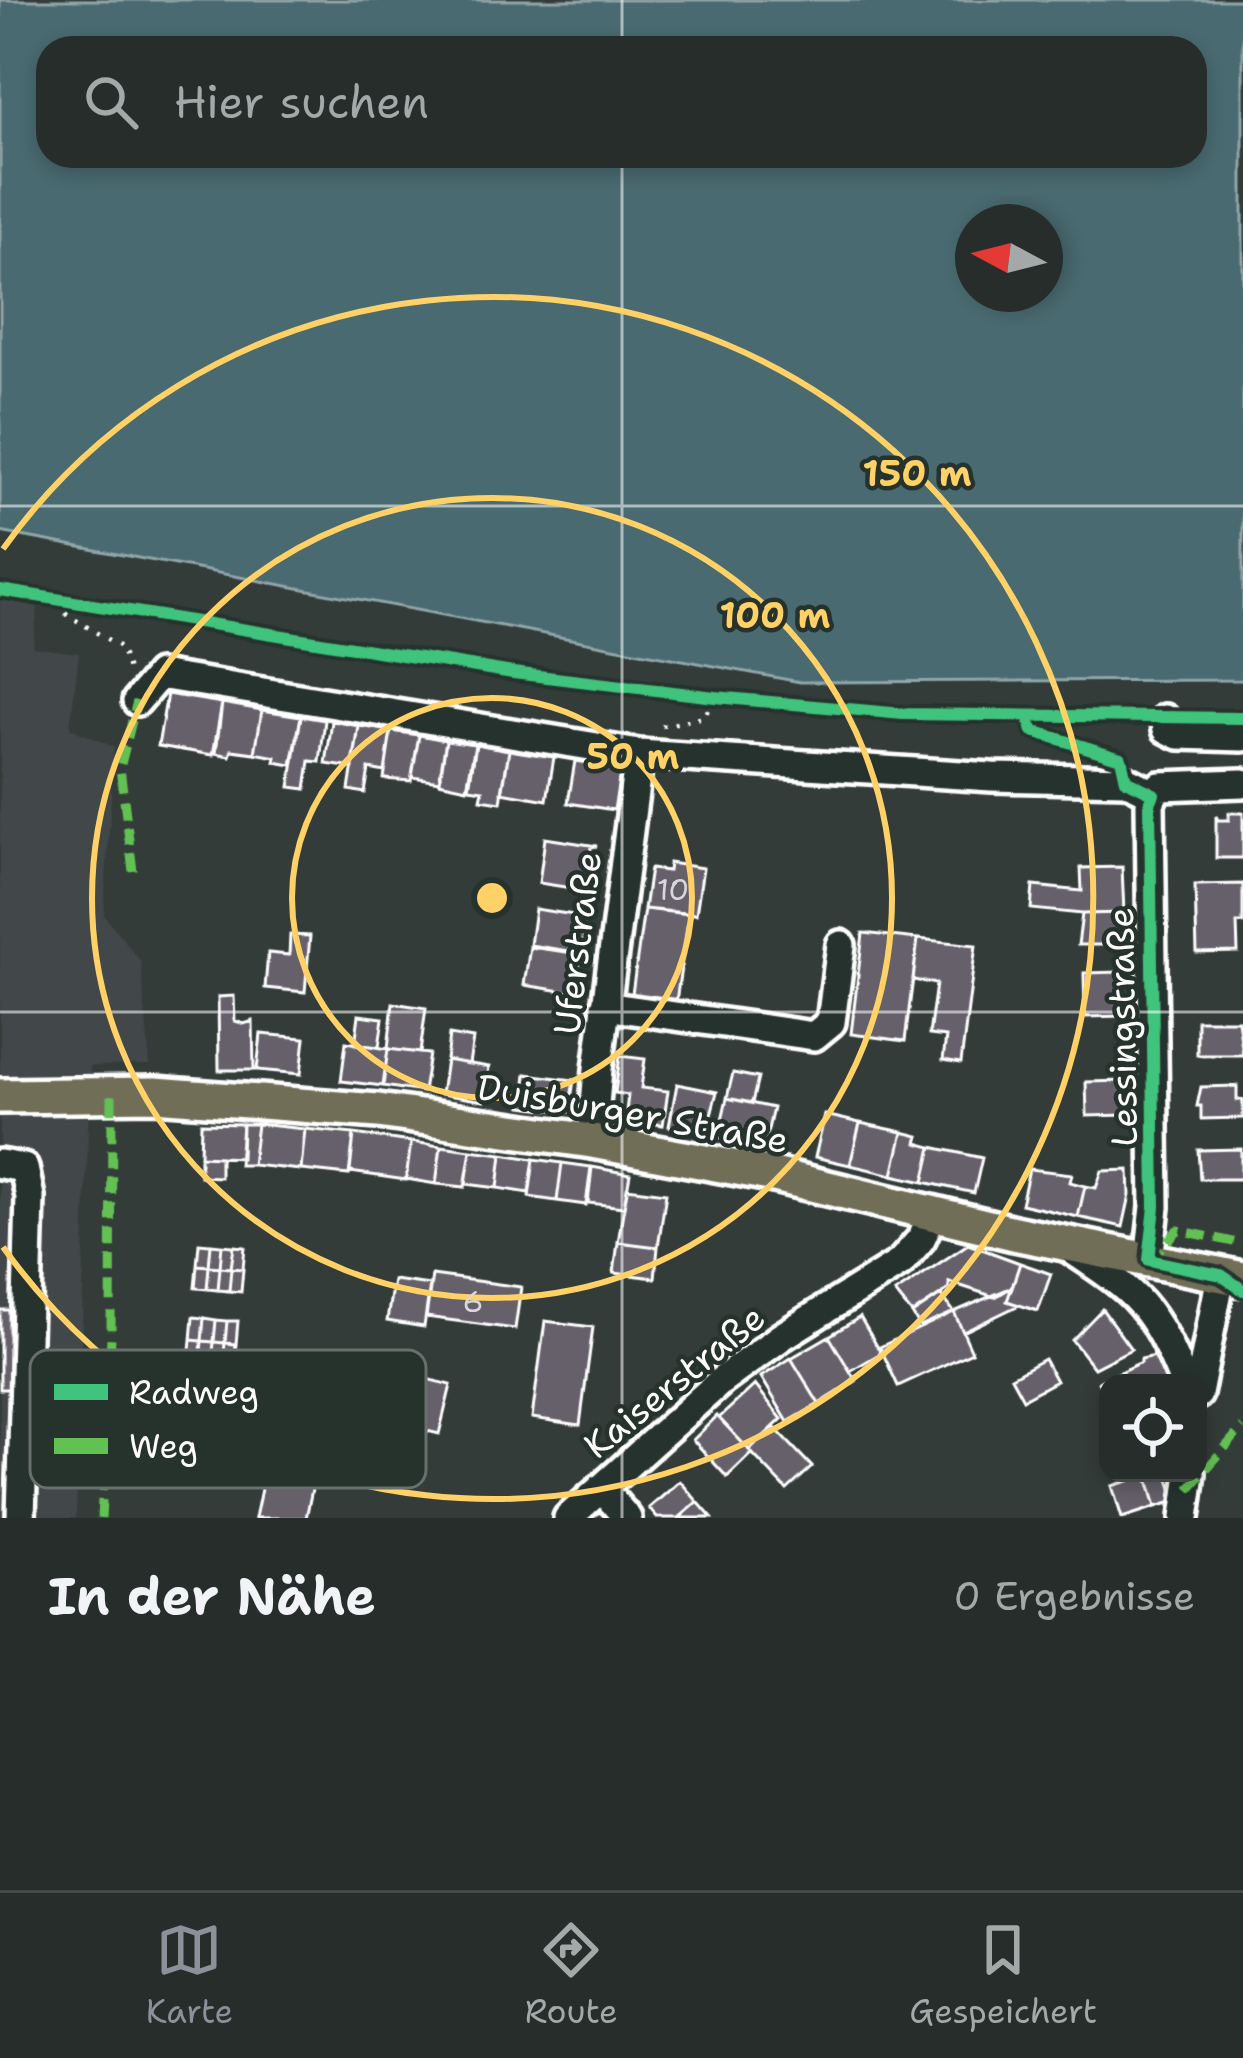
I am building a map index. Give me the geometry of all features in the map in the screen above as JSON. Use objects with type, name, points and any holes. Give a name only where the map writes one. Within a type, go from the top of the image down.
[{"type":"main road","name":"Duisburger Straße","points":[[0,1096],[155,1094],[333,1108],[592,1141],[770,1174],[1232,1277]]},
{"type":"street","points":[[137,701],[159,675],[627,749],[643,742],[992,777],[1126,780],[1154,794],[1160,786],[1175,784],[1243,783]]},
{"type":"street","points":[[1165,718],[1167,729],[1179,735],[1243,737]]},
{"type":"street","name":"Uferstraße","points":[[592,1141],[605,1006],[643,742]]},
{"type":"street","name":"Lessingstraße","points":[[1149,1260],[1155,1207],[1150,803],[1154,794]]},
{"type":"street","points":[[605,1006],[814,1036],[831,1022],[841,945]]},
{"type":"street","points":[[0,1164],[25,1168],[30,1197],[21,1518]]},
{"type":"street","name":"Kaiserstraße","points":[[568,1518],[736,1370],[900,1264],[934,1212]]},
{"type":"street","points":[[1060,1242],[1140,1299],[1168,1343],[1180,1374]]},
{"type":"street","points":[[1204,1374],[1232,1277]]},
{"type":"street","points":[[1185,1517],[1190,1482]]},
{"type":"street","points":[[602,1488],[627,1518]]},
{"type":"path","points":[[64,603],[63,612],[120,646]]},
{"type":"path","points":[[643,742],[704,717],[715,697]]},
{"type":"path","points":[[1028,717],[1033,731],[1120,758],[1126,780]]},
{"type":"shaded area","points":[[0,600],[38,607],[33,647],[79,653],[70,728],[114,747],[104,915],[141,962],[150,1065],[90,1066],[81,1350],[30,1350],[30,1488],[77,1488],[76,1518],[0,1518]]},
{"type":"water","points":[[0,0],[1243,0],[1243,680],[800,682],[0,532]]},
{"type":"building","points":[[167,694],[222,703],[213,755],[158,746]]},
{"type":"building","points":[[222,703],[262,710],[255,753],[216,753]]},
{"type":"building","points":[[262,710],[301,716],[292,765],[255,753]]},
{"type":"building","points":[[301,716],[325,720],[320,762],[310,761],[306,789],[290,787]]},
{"type":"building","points":[[332,721],[359,726],[353,768],[326,764]]},
{"type":"building","points":[[359,726],[391,731],[385,772],[369,769],[365,793],[349,790]]},
{"type":"building","points":[[391,731],[419,735],[411,781],[384,779]]},
{"type":"building","points":[[419,735],[446,740],[440,781],[412,777]]},
{"type":"building","points":[[446,740],[475,744],[467,788],[439,782]]},
{"type":"building","points":[[476,744],[509,750],[501,802],[481,799],[483,790],[469,788]]},
{"type":"building","points":[[509,750],[554,757],[547,800],[502,792]]},
{"type":"building","points":[[575,761],[621,768],[614,810],[568,803]]},
{"type":"building","points":[[1229,813],[1243,813],[1243,858],[1216,858],[1216,816],[1229,820]]},
{"type":"building","points":[[545,838],[597,846],[591,847],[589,862],[595,863],[591,891],[539,883]]},
{"type":"building","points":[[669,863],[703,868],[696,914],[644,909],[650,869],[668,871]]},
{"type":"building","points":[[1122,867],[1124,913],[1031,909],[1033,886],[1082,891],[1081,868]]},
{"type":"building","points":[[1243,884],[1238,952],[1197,953],[1195,885]]},
{"type":"building","points":[[535,909],[587,917],[581,953],[530,945]]},
{"type":"building","points":[[644,909],[689,914],[675,1008],[631,1001]]},
{"type":"building","points":[[1124,913],[1124,945],[1078,945],[1082,914]]},
{"type":"building","points":[[863,933],[918,939],[905,1041],[851,1034]]},
{"type":"building","points":[[290,935],[310,936],[305,992],[265,988],[268,953],[289,955]]},
{"type":"building","points":[[918,939],[976,945],[961,1063],[943,1060],[946,1037],[929,1035],[936,984],[913,980]]},
{"type":"building","points":[[530,947],[581,954],[575,993],[524,985]]},
{"type":"building","points":[[1122,972],[1123,1016],[1085,1017],[1084,973]]},
{"type":"building","points":[[234,996],[235,1021],[253,1021],[254,1070],[219,1070],[218,997]]},
{"type":"building","points":[[393,1003],[426,1008],[420,1053],[388,1049]]},
{"type":"building","points":[[359,1015],[383,1018],[379,1047],[355,1044]]},
{"type":"building","points":[[1197,1020],[1238,1020],[1243,1055],[1197,1055]]},
{"type":"building","points":[[261,1034],[305,1038],[301,1074],[257,1070]]},
{"type":"building","points":[[449,1035],[473,1039],[469,1064],[446,1060]]},
{"type":"building","points":[[346,1042],[388,1049],[383,1086],[341,1081]]},
{"type":"building","points":[[388,1049],[429,1054],[423,1092],[383,1086]]},
{"type":"building","points":[[620,1056],[645,1059],[641,1088],[668,1091],[663,1125],[625,1120],[628,1095],[615,1093]]},
{"type":"building","points":[[446,1060],[489,1067],[484,1101],[441,1094]]},
{"type":"building","points":[[733,1073],[758,1078],[752,1103],[727,1098]]},
{"type":"building","points":[[526,1074],[574,1080],[569,1112],[522,1106]]},
{"type":"building","points":[[1126,1081],[1127,1115],[1087,1116],[1086,1082]]},
{"type":"building","points":[[677,1084],[717,1092],[706,1133],[669,1126]]},
{"type":"building","points":[[1237,1086],[1243,1118],[1201,1119],[1201,1106],[1197,1106],[1201,1087]]},
{"type":"building","points":[[727,1098],[773,1108],[764,1147],[718,1137]]},
{"type":"building","points":[[825,1115],[860,1123],[850,1165],[815,1157]]},
{"type":"building","points":[[201,1123],[242,1124],[241,1158],[200,1156]]},
{"type":"building","points":[[860,1123],[903,1132],[893,1175],[850,1165]]},
{"type":"building","points":[[242,1124],[257,1124],[252,1165],[239,1165]]},
{"type":"building","points":[[257,1124],[305,1129],[301,1170],[252,1165]]},
{"type":"building","points":[[305,1129],[354,1134],[349,1175],[301,1170]]},
{"type":"building","points":[[903,1132],[919,1136],[917,1143],[932,1147],[924,1182],[893,1175]]},
{"type":"building","points":[[354,1134],[411,1142],[406,1180],[350,1172]]},
{"type":"building","points":[[411,1142],[441,1146],[436,1184],[406,1179]]},
{"type":"building","points":[[441,1146],[471,1150],[465,1187],[436,1184]]},
{"type":"building","points":[[932,1147],[982,1158],[974,1193],[924,1182]]},
{"type":"building","points":[[1241,1149],[1241,1179],[1200,1179],[1198,1150]]},
{"type":"building","points":[[471,1150],[502,1154],[498,1188],[466,1184]]},
{"type":"building","points":[[502,1154],[534,1159],[529,1193],[498,1188]]},
{"type":"building","points":[[200,1156],[220,1157],[220,1177],[200,1176]]},
{"type":"building","points":[[534,1159],[562,1163],[557,1201],[529,1197]]},
{"type":"building","points":[[562,1163],[591,1167],[586,1205],[557,1201]]},
{"type":"building","points":[[592,1167],[630,1174],[624,1207],[588,1203]]},
{"type":"building","points":[[1029,1169],[1072,1174],[1070,1182],[1085,1186],[1078,1217],[1021,1204]]},
{"type":"building","points":[[1129,1170],[1130,1195],[1123,1227],[1078,1217],[1085,1186],[1096,1188],[1102,1171]]},
{"type":"building","points":[[627,1188],[666,1193],[658,1247],[618,1242]]},
{"type":"building","points":[[618,1242],[658,1247],[655,1278],[614,1273]]},
{"type":"building","points":[[199,1243],[211,1244],[209,1266],[197,1265]]},
{"type":"building","points":[[211,1244],[222,1245],[220,1267],[209,1266]]},
{"type":"building","points":[[968,1244],[1020,1263],[1012,1287],[995,1297],[949,1282],[949,1289],[912,1314],[895,1293]]},
{"type":"building","points":[[222,1245],[234,1246],[231,1268],[220,1267]]},
{"type":"building","points":[[234,1246],[245,1247],[243,1269],[231,1268]]},
{"type":"building","points":[[1020,1263],[1051,1274],[1038,1311],[1007,1301]]},
{"type":"building","points":[[197,1265],[209,1266],[207,1289],[195,1288]]},
{"type":"building","points":[[209,1266],[220,1267],[218,1290],[207,1289]]},
{"type":"building","points":[[220,1267],[231,1268],[229,1291],[218,1290]]},
{"type":"building","points":[[231,1268],[243,1269],[241,1292],[229,1291]]},
{"type":"building","points":[[432,1275],[521,1287],[515,1329],[426,1317]]},
{"type":"building","points":[[393,1280],[430,1285],[424,1327],[387,1321]]},
{"type":"building","points":[[1012,1287],[1007,1301],[1019,1305],[963,1332],[954,1312]]},
{"type":"building","points":[[941,1295],[954,1312],[920,1327],[912,1314]]},
{"type":"building","points":[[1102,1309],[1131,1349],[1094,1368],[1072,1340]]},
{"type":"building","points":[[0,1310],[9,1310],[9,1389],[0,1389]]},
{"type":"building","points":[[954,1312],[972,1352],[898,1386],[880,1347]]},
{"type":"building","points":[[193,1317],[204,1318],[202,1341],[191,1340]]},
{"type":"building","points":[[860,1317],[881,1353],[850,1371],[829,1336]]},
{"type":"building","points":[[204,1318],[216,1320],[214,1342],[202,1341]]},
{"type":"building","points":[[216,1320],[227,1321],[225,1343],[214,1342]]},
{"type":"building","points":[[227,1321],[238,1321],[236,1344],[225,1343]]},
{"type":"building","points":[[545,1321],[593,1327],[580,1425],[532,1418]]},
{"type":"building","points":[[829,1336],[856,1381],[819,1404],[791,1358]]},
{"type":"building","points":[[191,1340],[202,1341],[201,1350],[190,1350]]},
{"type":"building","points":[[202,1341],[214,1342],[213,1350],[201,1350]]},
{"type":"building","points":[[1160,1355],[1165,1374],[1115,1374],[1141,1362]]},
{"type":"building","points":[[791,1358],[819,1404],[788,1422],[761,1377]]},
{"type":"building","points":[[1044,1359],[1056,1381],[1023,1399],[1011,1377]]},
{"type":"building","points":[[426,1379],[451,1385],[439,1434],[426,1431]]},
{"type":"building","points":[[755,1385],[782,1419],[749,1450],[719,1418]]},
{"type":"building","points":[[717,1416],[752,1453],[727,1477],[693,1440]]},
{"type":"building","points":[[774,1427],[812,1467],[787,1490],[749,1450]]},
{"type":"building","points":[[680,1481],[698,1502],[679,1518],[657,1518],[649,1508]]},
{"type":"building","points":[[1149,1482],[1170,1482],[1176,1501],[1156,1507]]},
{"type":"building","points":[[1149,1482],[1156,1507],[1122,1518],[1112,1486]]},
{"type":"building","points":[[261,1488],[312,1488],[306,1518],[255,1518]]},
{"type":"building","points":[[698,1502],[712,1518],[679,1518]]},
{"type":"marked path","points":[[133,871],[120,768],[137,701]]},
{"type":"marked path","points":[[110,1350],[112,1095]]},
{"type":"marked path","points":[[1149,1260],[1178,1230],[1243,1244]]},
{"type":"marked path","points":[[1189,1489],[1243,1427]]},
{"type":"marked path","points":[[101,1518],[103,1488]]},
{"type":"cycle path","points":[[0,590],[513,673],[715,697],[903,714],[1243,718]]},
{"type":"cycle path","points":[[1029,720],[1033,731],[1121,758],[1126,780],[1154,794],[1150,803],[1155,1207],[1149,1260],[1221,1275],[1243,1290]]}]
